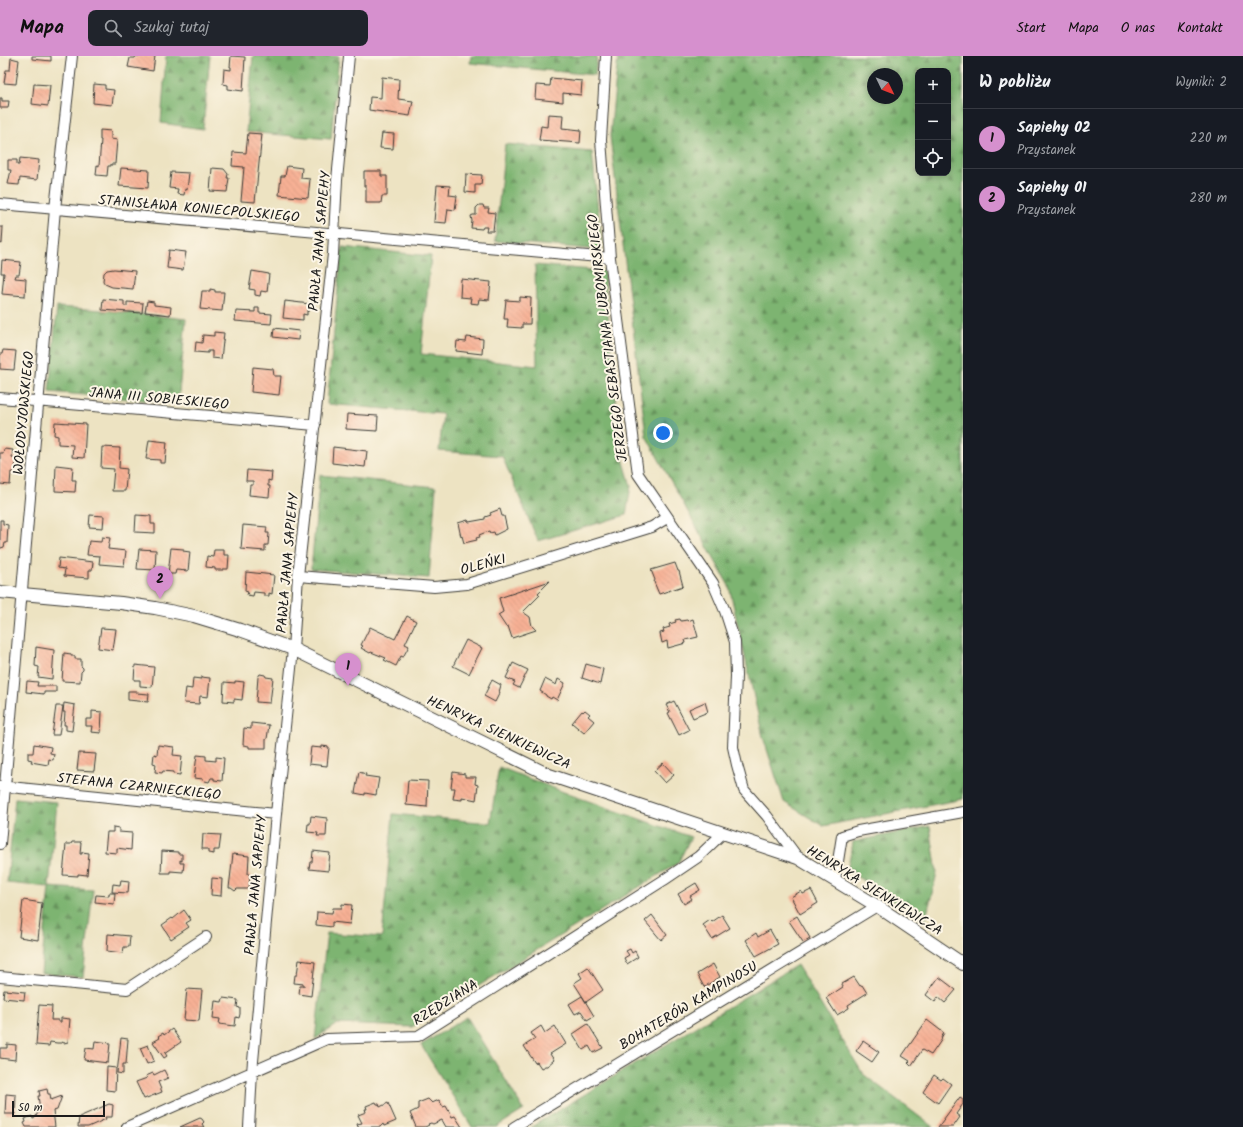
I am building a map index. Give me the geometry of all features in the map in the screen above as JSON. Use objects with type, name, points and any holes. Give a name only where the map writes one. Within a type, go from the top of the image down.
[{"type":"street","name":"WOŁODYJOWSKIEGO","points":[[0,844],[2,786],[39,402],[55,209],[72,56]]},
{"type":"street","name":"PAWŁA JANA SAPIEHY","points":[[248,1127],[276,814],[293,649],[298,576],[333,254],[337,180],[349,56]]},
{"type":"street","name":"JERZEGO SEBASTIANA LUBOMIRSKIEGO","points":[[606,56],[601,140],[610,258],[638,474],[666,518],[713,583],[726,611],[735,642],[736,676],[733,747],[744,790],[798,858]]},
{"type":"street","name":"STANISŁAWA KONIECPOLSKIEGO","points":[[0,204],[610,258]]},
{"type":"street","name":"JANA III SOBIESKIEGO","points":[[0,398],[315,425]]},
{"type":"street","name":"OLEŃKI","points":[[298,576],[434,587],[467,584],[652,527],[666,518]]},
{"type":"street","name":"HENRYKA SIENKIEWICZA","points":[[0,592],[121,603],[155,608],[194,616],[240,630],[293,649],[549,775],[798,858],[877,906],[963,964]]},
{"type":"street","name":"STEFANA CZARNIECKIEGO","points":[[2,786],[276,814]]},
{"type":"street","points":[[835,880],[842,836],[858,831],[963,812]]},
{"type":"street","name":"RZĘDZIANA","points":[[126,1127],[328,1039],[418,1036],[664,880],[698,857],[723,833]]},
{"type":"street","name":"BOHATERÓW KAMPINOSU","points":[[514,1127],[877,906]]},
{"type":"street","points":[[0,977],[127,989],[206,937]]},
{"type":"green space","points":[[166,56],[210,56],[203,129],[161,123]]},
{"type":"green space","points":[[253,56],[339,56],[331,139],[246,132]]},
{"type":"green space","points":[[471,56],[597,56],[595,75],[470,63]]},
{"type":"green space","points":[[618,56],[963,56],[963,799],[823,826],[784,802],[763,737],[729,586],[646,436],[610,136]]},
{"type":"green space","points":[[505,144],[592,152],[602,250],[495,241]]},
{"type":"green space","points":[[342,247],[431,256],[421,354],[537,366],[535,265],[604,271],[620,448],[631,486],[626,515],[538,541],[502,456],[439,451],[443,414],[327,404]]},
{"type":"green space","points":[[57,307],[186,319],[178,403],[49,392]]},
{"type":"green space","points":[[320,475],[436,487],[429,578],[311,569]]},
{"type":"green space","points":[[499,767],[574,796],[691,837],[678,863],[412,1027],[337,1024],[315,1039],[327,933],[382,937],[393,814],[490,823]]},
{"type":"green space","points":[[15,798],[57,802],[49,887],[7,883]]},
{"type":"green space","points":[[930,826],[937,873],[925,922],[847,870],[853,842]]},
{"type":"green space","points":[[49,887],[93,890],[83,977],[41,973]]},
{"type":"green space","points":[[797,965],[863,1074],[933,1127],[531,1127]]},
{"type":"green space","points":[[467,1017],[524,1110],[496,1127],[472,1127],[421,1045]]},
{"type":"building","points":[[32,56],[51,56],[51,61],[32,59]]},
{"type":"building","points":[[136,56],[155,56],[153,71],[128,67],[130,58],[135,58]]},
{"type":"building","points":[[231,56],[245,57],[243,91],[228,89],[228,85],[223,84],[224,69],[231,70]]},
{"type":"building","points":[[11,58],[19,60],[16,84],[4,83],[6,70],[10,70]]},
{"type":"building","points":[[382,77],[399,79],[398,99],[413,101],[410,116],[369,110],[370,97],[381,98]]},
{"type":"building","points":[[551,78],[582,81],[581,95],[563,93],[563,102],[535,99],[536,85],[550,86]]},
{"type":"building","points":[[34,84],[50,85],[48,106],[32,104]]},
{"type":"building","points":[[94,84],[105,85],[105,89],[114,90],[112,105],[93,103]]},
{"type":"building","points":[[0,98],[2,98],[2,101],[9,101],[8,108],[0,108]]},
{"type":"building","points":[[548,114],[563,115],[562,128],[581,130],[580,143],[539,140],[541,126],[547,127]]},
{"type":"building","points":[[100,130],[111,131],[111,139],[117,140],[115,164],[108,166],[107,176],[96,175],[97,165],[99,166],[101,140]]},
{"type":"building","points":[[248,133],[262,134],[255,202],[241,201],[244,167],[232,166],[233,152],[246,153]]},
{"type":"building","points":[[382,133],[394,134],[393,149],[380,148]]},
{"type":"building","points":[[20,158],[39,160],[37,180],[20,178],[19,185],[8,184],[11,170],[8,170],[8,160],[17,160],[17,165],[19,165]]},
{"type":"building","points":[[287,166],[302,168],[301,178],[310,179],[308,198],[279,195],[281,176],[285,176]]},
{"type":"building","points":[[121,168],[149,170],[148,188],[119,186]]},
{"type":"building","points":[[212,168],[224,169],[228,174],[227,178],[229,178],[227,192],[210,191]]},
{"type":"building","points":[[364,171],[381,171],[381,176],[387,176],[387,196],[382,196],[381,203],[366,203]]},
{"type":"building","points":[[171,172],[189,173],[187,190],[185,189],[184,195],[177,194],[178,189],[169,188]]},
{"type":"building","points":[[466,174],[482,175],[481,185],[475,185],[475,193],[465,192]]},
{"type":"building","points":[[437,185],[450,186],[449,195],[457,196],[455,210],[448,209],[446,223],[434,222]]},
{"type":"building","points":[[479,205],[483,205],[484,208],[489,208],[488,212],[495,213],[493,231],[486,231],[487,227],[483,227],[482,229],[471,228],[471,216],[476,215],[476,208]]},
{"type":"building","points":[[0,227],[3,227],[2,244],[0,243]]},
{"type":"building","points":[[169,250],[186,252],[183,270],[167,268]]},
{"type":"building","points":[[2,260],[21,262],[19,275],[16,275],[15,278],[26,279],[25,296],[2,294],[4,273],[1,273]]},
{"type":"building","points":[[114,269],[135,271],[133,289],[112,287],[105,284],[103,281],[104,273],[107,270]]},
{"type":"building","points":[[252,271],[269,274],[267,292],[261,291],[260,296],[255,295],[255,290],[249,289]]},
{"type":"building","points":[[461,279],[491,282],[489,300],[479,299],[478,304],[470,303],[471,298],[460,297]]},
{"type":"building","points":[[210,289],[215,290],[215,292],[224,292],[222,311],[200,309],[202,291],[210,291]]},
{"type":"building","points":[[520,297],[531,298],[530,324],[522,324],[522,328],[507,327],[508,319],[504,319],[506,300],[520,301]]},
{"type":"building","points":[[103,299],[124,301],[124,306],[127,306],[127,302],[143,303],[142,313],[102,310]]},
{"type":"building","points":[[147,301],[154,302],[154,305],[171,307],[170,315],[145,312]]},
{"type":"building","points":[[285,301],[310,304],[307,315],[303,314],[303,320],[283,318]]},
{"type":"building","points":[[255,308],[259,308],[259,313],[272,314],[271,324],[235,321],[236,311],[255,312]]},
{"type":"building","points":[[274,328],[299,331],[298,340],[273,337]]},
{"type":"building","points":[[214,332],[224,333],[221,359],[212,358],[212,351],[208,351],[208,353],[195,352],[196,342],[202,343],[203,335],[214,336]]},
{"type":"building","points":[[467,337],[483,339],[482,354],[456,351],[457,341],[466,342]]},
{"type":"building","points":[[3,350],[16,351],[14,370],[0,369],[0,354],[2,354]]},
{"type":"building","points":[[253,367],[273,369],[274,376],[281,376],[279,395],[251,392]]},
{"type":"building","points":[[347,414],[378,416],[377,431],[346,429]]},
{"type":"building","points":[[55,422],[86,424],[84,458],[72,457],[73,445],[58,444],[58,436],[54,435]]},
{"type":"building","points":[[149,440],[167,442],[165,463],[160,463],[160,460],[146,459]]},
{"type":"building","points":[[102,447],[120,448],[119,468],[127,469],[125,491],[112,491],[114,469],[101,468]]},
{"type":"building","points":[[333,447],[367,451],[365,467],[332,463]]},
{"type":"building","points":[[4,449],[13,450],[12,457],[16,458],[15,472],[11,472],[10,485],[0,484],[0,453],[3,453]]},
{"type":"building","points":[[56,465],[73,467],[72,480],[76,480],[75,492],[55,491]]},
{"type":"building","points":[[247,470],[272,472],[271,481],[268,480],[268,486],[270,486],[269,497],[249,495],[250,485],[253,485],[253,481],[246,481]]},
{"type":"building","points":[[500,509],[502,516],[504,516],[507,529],[495,535],[494,532],[490,533],[489,531],[479,535],[480,537],[476,538],[477,540],[464,543],[458,523],[468,520],[469,522],[485,519],[485,517],[491,515],[490,513]]},
{"type":"building","points":[[90,515],[104,516],[103,528],[89,527]]},
{"type":"building","points":[[136,515],[151,516],[151,524],[155,524],[155,533],[135,532]]},
{"type":"building","points":[[0,520],[3,520],[3,524],[8,525],[7,543],[5,543],[4,547],[1,548],[0,548]]},
{"type":"building","points":[[243,525],[267,527],[266,533],[269,533],[268,545],[265,545],[265,551],[241,549]]},
{"type":"building","points":[[102,537],[110,538],[108,549],[126,551],[124,566],[99,564],[100,556],[87,555],[89,541],[101,542]]},
{"type":"building","points":[[171,548],[183,549],[183,551],[190,552],[188,571],[176,570],[175,574],[168,574]]},
{"type":"building","points":[[139,549],[156,550],[155,570],[137,569]]},
{"type":"building","points":[[214,550],[224,550],[224,555],[229,555],[228,569],[215,570],[215,568],[206,567],[207,556],[213,557]]},
{"type":"building","points":[[59,558],[93,562],[92,570],[89,570],[89,578],[64,576],[65,569],[58,568]]},
{"type":"building","points":[[675,563],[683,586],[659,594],[651,570]]},
{"type":"building","points":[[246,572],[274,575],[272,594],[269,593],[269,596],[264,596],[264,593],[254,592],[253,596],[247,595],[248,592],[245,591]]},
{"type":"building","points":[[550,581],[538,593],[540,595],[523,612],[530,617],[532,626],[536,630],[512,638],[508,626],[506,627],[498,615],[503,612],[499,598]]},
{"type":"building","points":[[407,616],[416,621],[405,644],[409,646],[403,657],[401,656],[396,666],[384,660],[386,658],[371,652],[370,653],[361,648],[370,627],[395,639]]},
{"type":"building","points":[[680,619],[681,621],[688,621],[693,619],[698,637],[685,640],[686,643],[668,648],[667,641],[662,643],[660,633],[664,632],[663,629],[670,627],[669,624]]},
{"type":"building","points":[[101,628],[116,629],[113,650],[98,648]]},
{"type":"building","points":[[466,640],[482,648],[469,674],[453,666]]},
{"type":"building","points":[[36,647],[54,650],[52,679],[38,677],[39,667],[35,666]]},
{"type":"building","points":[[64,653],[75,656],[75,659],[81,659],[81,666],[83,670],[81,672],[80,682],[62,681]]},
{"type":"building","points":[[513,663],[528,670],[519,688],[513,685],[515,682],[506,678]]},
{"type":"building","points":[[586,664],[603,669],[600,684],[582,678]]},
{"type":"building","points":[[135,665],[154,667],[152,687],[140,686],[140,680],[134,680]]},
{"type":"building","points":[[260,674],[273,678],[270,703],[256,702],[258,677]]},
{"type":"building","points":[[201,677],[210,678],[208,697],[200,696],[199,704],[184,703],[186,688],[192,689],[193,678],[201,679]]},
{"type":"building","points":[[545,679],[556,685],[558,679],[565,683],[557,700],[552,697],[551,699],[540,691]]},
{"type":"building","points":[[492,680],[501,685],[500,692],[495,702],[484,696]]},
{"type":"building","points":[[27,681],[38,682],[37,686],[56,686],[56,692],[44,692],[44,694],[26,692]]},
{"type":"building","points":[[235,681],[244,682],[242,700],[234,699],[234,702],[223,701],[224,682],[235,683]]},
{"type":"building","points":[[128,691],[149,694],[148,702],[128,700]]},
{"type":"building","points":[[674,701],[689,730],[679,735],[668,713],[670,712],[666,705]]},
{"type":"building","points":[[705,702],[708,712],[693,718],[689,709]]},
{"type":"building","points":[[64,703],[75,705],[72,731],[66,730],[66,725],[64,725]]},
{"type":"building","points":[[56,706],[63,706],[59,735],[52,735]]},
{"type":"building","points":[[585,710],[590,714],[588,716],[594,721],[584,733],[572,723],[582,711],[583,712]]},
{"type":"building","points":[[92,711],[102,712],[101,733],[91,732],[92,726],[86,726],[86,719],[92,719]]},
{"type":"building","points":[[251,723],[269,725],[266,748],[249,748],[249,746],[243,745],[244,728],[251,729]]},
{"type":"building","points":[[34,744],[51,747],[50,753],[54,754],[53,760],[49,759],[48,765],[31,762],[32,760],[28,759],[28,753],[33,753]]},
{"type":"building","points":[[158,745],[174,747],[173,755],[182,756],[180,775],[173,774],[173,772],[155,772],[156,764],[153,763],[154,754],[157,755]]},
{"type":"building","points":[[322,746],[329,747],[327,766],[309,764],[311,747],[322,748]]},
{"type":"building","points":[[79,753],[96,754],[94,771],[77,770]]},
{"type":"building","points":[[197,755],[206,756],[206,760],[216,761],[216,757],[224,758],[222,781],[211,778],[209,782],[203,779],[194,778]]},
{"type":"building","points":[[663,763],[674,775],[665,783],[654,771]]},
{"type":"building","points":[[359,772],[366,774],[365,776],[379,778],[376,795],[355,793]]},
{"type":"building","points":[[453,772],[465,774],[465,777],[476,777],[475,784],[478,785],[476,800],[462,797],[462,800],[453,799],[455,788],[451,788]]},
{"type":"building","points":[[408,780],[428,781],[427,807],[406,805]]},
{"type":"building","points":[[311,816],[327,818],[326,836],[317,836],[318,833],[307,832]]},
{"type":"building","points":[[113,827],[119,828],[119,832],[132,833],[131,850],[117,848],[117,853],[105,852],[107,832],[113,832]]},
{"type":"building","points":[[203,834],[221,835],[219,850],[214,850],[214,854],[208,853],[208,849],[202,849]]},
{"type":"building","points":[[72,842],[81,842],[80,854],[82,854],[82,852],[89,853],[87,875],[63,875],[66,844],[71,844]]},
{"type":"building","points":[[162,851],[178,852],[178,854],[182,854],[182,861],[180,860],[180,863],[184,863],[183,872],[170,871],[170,873],[161,873]]},
{"type":"building","points":[[313,851],[330,853],[328,871],[309,869],[310,862],[312,862]]},
{"type":"building","points":[[233,854],[249,856],[249,889],[237,889],[235,891],[229,888]]},
{"type":"building","points":[[212,878],[222,879],[221,896],[211,895]]},
{"type":"building","points":[[121,880],[129,881],[128,893],[112,892],[113,884],[120,885]]},
{"type":"building","points":[[696,883],[700,890],[690,896],[692,899],[684,904],[678,894]]},
{"type":"building","points":[[811,890],[818,903],[800,914],[791,897],[801,891],[803,894]]},
{"type":"building","points":[[109,893],[115,893],[114,904],[95,902],[96,895],[109,896]]},
{"type":"building","points":[[23,900],[42,903],[38,940],[19,937]]},
{"type":"building","points":[[342,904],[352,905],[350,924],[332,922],[332,927],[316,925],[317,912],[332,913],[333,908],[342,908]]},
{"type":"building","points":[[184,910],[191,920],[186,923],[189,927],[171,939],[162,925],[172,918],[173,919]]},
{"type":"building","points":[[652,915],[667,935],[661,940],[645,921]]},
{"type":"building","points":[[722,915],[730,928],[712,939],[703,925],[710,920],[712,922]]},
{"type":"building","points":[[797,916],[810,938],[803,942],[789,921]]},
{"type":"building","points":[[770,930],[778,944],[756,956],[746,940],[756,933],[758,937]]},
{"type":"building","points":[[108,934],[130,936],[129,947],[124,947],[123,953],[107,951]]},
{"type":"building","points":[[630,949],[632,953],[635,951],[638,957],[627,964],[624,958],[629,955],[626,951]]},
{"type":"building","points":[[299,960],[315,962],[311,996],[299,994],[300,986],[304,986],[304,984],[294,983],[295,975],[297,975]]},
{"type":"building","points":[[713,964],[720,977],[704,987],[697,974]]},
{"type":"building","points":[[588,967],[603,990],[586,1002],[574,983],[582,978],[579,973]]},
{"type":"building","points":[[854,977],[867,993],[848,1005],[849,1008],[837,1015],[826,998],[843,987],[842,984]]},
{"type":"building","points":[[939,977],[956,990],[945,1003],[938,997],[935,1002],[926,995]]},
{"type":"building","points":[[187,989],[202,990],[199,1021],[184,1020]]},
{"type":"building","points":[[4,990],[25,992],[24,1000],[3,998]]},
{"type":"building","points":[[582,996],[594,1016],[587,1020],[581,1011],[575,1014],[569,1004]]},
{"type":"building","points":[[223,998],[238,1000],[237,1007],[240,1008],[240,1014],[239,1018],[236,1017],[235,1026],[219,1024],[220,1019],[213,1018],[215,1001],[222,1002]]},
{"type":"building","points":[[39,1005],[52,1006],[51,1020],[58,1020],[58,1022],[61,1022],[61,1018],[70,1019],[68,1042],[50,1042],[49,1046],[36,1045]]},
{"type":"building","points":[[927,1020],[944,1033],[941,1038],[942,1039],[931,1055],[922,1050],[911,1066],[908,1063],[910,1061],[902,1056]]},
{"type":"building","points":[[588,1024],[603,1048],[593,1053],[589,1046],[583,1050],[573,1034]]},
{"type":"building","points":[[541,1026],[545,1033],[555,1026],[566,1044],[550,1054],[554,1060],[547,1066],[541,1068],[537,1062],[535,1063],[524,1046],[535,1039],[531,1033]]},
{"type":"building","points":[[172,1029],[181,1042],[165,1053],[167,1056],[164,1058],[153,1042],[160,1038],[158,1036],[163,1033],[164,1035]]},
{"type":"building","points":[[121,1038],[128,1039],[126,1064],[123,1064],[123,1074],[117,1073]]},
{"type":"building","points":[[95,1041],[110,1043],[108,1063],[84,1060],[86,1048],[94,1049]]},
{"type":"building","points":[[863,1041],[879,1052],[872,1062],[856,1051]]},
{"type":"building","points":[[7,1044],[16,1045],[15,1060],[0,1058],[0,1048],[7,1048]]},
{"type":"building","points":[[148,1045],[154,1061],[147,1064],[140,1048]]},
{"type":"building","points":[[107,1067],[116,1068],[115,1091],[106,1090]]},
{"type":"building","points":[[164,1070],[168,1078],[158,1082],[162,1092],[144,1099],[136,1082],[147,1078],[146,1076],[153,1073],[154,1075]]},
{"type":"building","points":[[934,1075],[941,1080],[943,1078],[951,1084],[938,1103],[923,1092]]},
{"type":"building","points":[[47,1089],[51,1100],[62,1096],[57,1110],[53,1111],[55,1127],[26,1127],[24,1123],[26,1122],[25,1119],[32,1116],[33,1119],[35,1118],[40,1109],[38,1096],[40,1096],[39,1091]]},
{"type":"building","points":[[6,1094],[16,1095],[15,1114],[5,1114]]},
{"type":"building","points":[[960,1097],[963,1099],[963,1104],[956,1114],[960,1117],[953,1127],[938,1127]]},
{"type":"building","points":[[428,1099],[432,1103],[439,1100],[443,1107],[446,1106],[452,1117],[455,1116],[462,1127],[446,1127],[442,1120],[433,1124],[428,1124],[429,1125],[425,1127],[416,1127],[410,1113],[418,1109],[418,1103]]},
{"type":"building","points":[[376,1102],[380,1107],[388,1103],[396,1121],[384,1126],[383,1124],[380,1127],[358,1127],[357,1124],[362,1123],[358,1115],[366,1112],[366,1106]]},
{"type":"building","points":[[109,1104],[113,1105],[112,1117],[105,1117],[106,1119],[88,1127],[78,1127],[79,1117]]},
{"type":"building","points":[[200,1118],[204,1122],[202,1124],[204,1127],[180,1127]]},
{"type":"place","name":"Sapiehy 01","points":[[160,599]]},
{"type":"place","name":"Sapiehy 02","points":[[348,686]]}]
